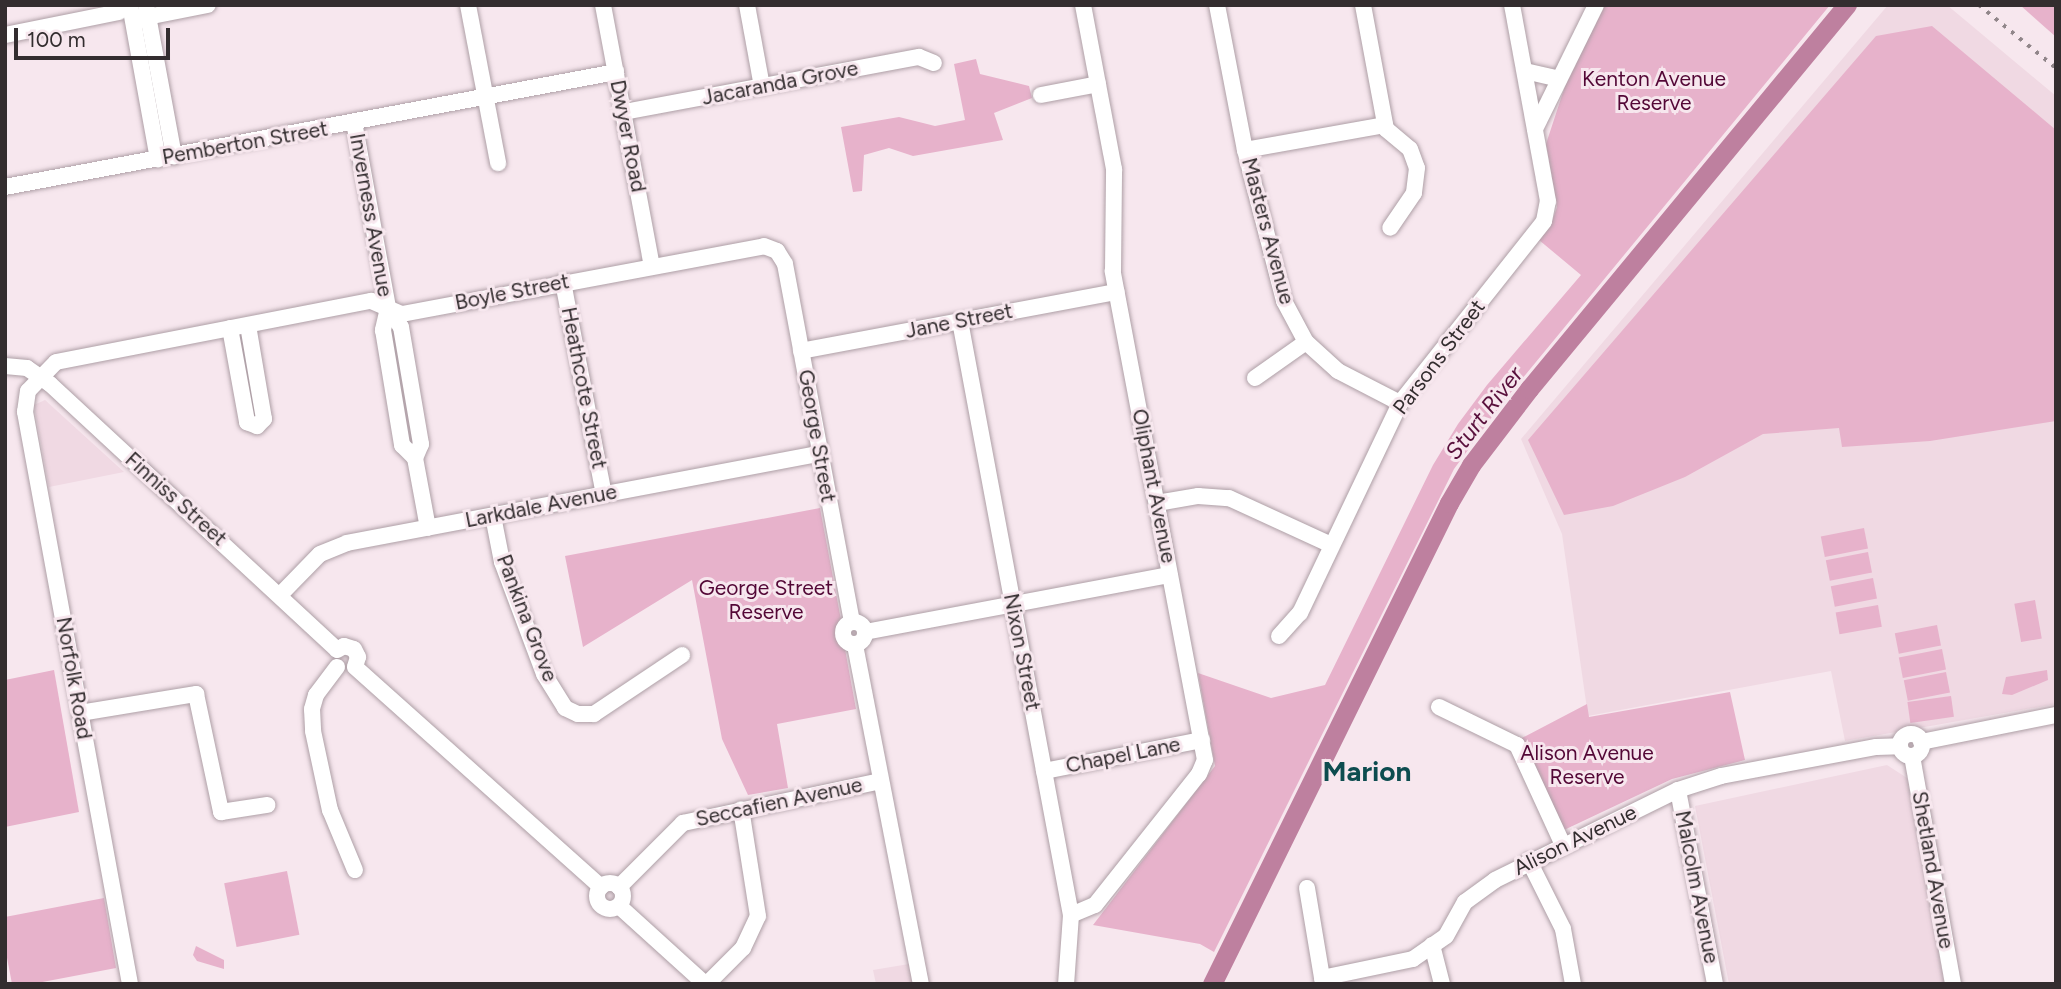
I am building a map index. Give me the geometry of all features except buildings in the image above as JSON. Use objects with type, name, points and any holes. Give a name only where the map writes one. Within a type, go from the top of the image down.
[{"type":"street","points":[[5,34],[134,11],[208,5]]},
{"type":"street","points":[[468,5],[498,163]]},
{"type":"street","name":"Dwyer Road","points":[[603,5],[652,266]]},
{"type":"street","points":[[747,5],[762,87]]},
{"type":"street","name":"Oliphant Avenue","points":[[1071,915],[1095,905],[1199,774],[1205,760],[1113,271],[1114,170],[1083,5]]},
{"type":"street","name":"Masters Avenue","points":[[1217,5],[1245,150],[1281,292],[1306,342],[1338,371],[1400,403]]},
{"type":"street","points":[[1363,5],[1385,125],[1410,149],[1418,176],[1411,200],[1390,228]]},
{"type":"street","name":"Parsons Street","points":[[1279,636],[1300,613],[1400,403],[1544,221],[1548,201],[1512,5]]},
{"type":"street","points":[[1535,129],[1596,5]]},
{"type":"street","points":[[134,11],[166,157]]},
{"type":"street","name":"Jacaranda Grove","points":[[624,112],[919,57],[934,63]]},
{"type":"street","points":[[1525,71],[1559,79]]},
{"type":"street","name":"Pemberton Street","points":[[5,187],[616,72]]},
{"type":"street","points":[[1041,96],[1098,84]]},
{"type":"street","name":"Inverness Avenue","points":[[354,122],[388,307],[401,327],[421,444],[415,458],[428,528]]},
{"type":"street","points":[[1245,150],[1385,125]]},
{"type":"street","name":"Boyle Street","points":[[41,376],[62,360],[371,302],[402,314],[764,246],[777,251]]},
{"type":"street","name":"George Street","points":[[777,251],[785,264],[857,633],[881,781],[921,984]]},
{"type":"street","name":"Heathcote Street","points":[[564,282],[604,494]]},
{"type":"street","name":"Jane Street","points":[[802,351],[1117,292]]},
{"type":"street","name":"Nixon Street","points":[[960,321],[1071,915],[1066,984]]},
{"type":"street","points":[[230,328],[247,422],[257,426],[264,419],[248,325]]},
{"type":"street","points":[[1255,378],[1306,342]]},
{"type":"street","name":"Finniss Street","points":[[5,366],[21,366],[41,376],[280,594],[337,658],[344,646],[354,649],[358,657],[355,667],[600,887]]},
{"type":"street","name":"Norfolk Road","points":[[41,376],[25,400],[25,412],[130,984]]},
{"type":"street","name":"Larkdale Avenue","points":[[280,594],[320,554],[347,543],[820,454]]},
{"type":"street","points":[[1157,503],[1198,496],[1229,498],[1331,545]]},
{"type":"street","name":"Pankina Grove","points":[[493,516],[502,562],[540,662],[565,708],[578,714],[594,714],[682,655]]},
{"type":"street","points":[[857,633],[1170,575]]},
{"type":"street","points":[[337,658],[316,695],[312,709],[313,731],[330,810],[355,870]]},
{"type":"street","points":[[80,713],[196,694],[222,813],[267,805]]},
{"type":"street","points":[[1439,707],[1517,745],[1563,845]]},
{"type":"street","name":"Alison Avenue","points":[[1322,981],[1413,959],[1446,936],[1465,902],[1495,880],[1678,790],[1721,776],[1876,747],[1911,748],[1939,736],[2056,715]]},
{"type":"street","name":"Chapel Lane","points":[[1044,771],[1202,740]]},
{"type":"street","name":"Shetland Avenue","points":[[1911,748],[1953,984]]},
{"type":"street","name":"Seccafien Avenue","points":[[619,887],[683,823],[741,808],[881,781]]},
{"type":"street","name":"Malcolm Avenue","points":[[1678,790],[1715,984]]},
{"type":"street","points":[[619,905],[706,984],[743,948],[758,916],[741,808]]},
{"type":"street","points":[[1530,861],[1563,929],[1573,984]]},
{"type":"street","points":[[610,883],[619,887],[623,894],[619,905],[611,909],[603,907],[597,895],[600,887],[610,883]]},
{"type":"street","points":[[1307,888],[1322,981]]},
{"type":"street","points":[[1432,945],[1442,984]]},
{"type":"shaded area","points":[[1888,5],[1947,5],[2056,96],[2056,704],[1845,741],[1831,671],[1588,716],[1562,534],[1521,439]]},
{"type":"shaded area","points":[[45,400],[124,472],[49,487],[34,405]]},
{"type":"shaded area","points":[[1887,765],[1907,778],[1944,984],[1729,984],[1695,806]]},
{"type":"shaded area","points":[[909,964],[913,984],[876,984],[873,970]]},
{"type":"green space","name":"Kenton Avenue Reserve","points":[[1603,5],[1830,5],[1503,402],[1454,469],[1214,952],[1200,944],[1093,925],[1215,766],[1198,673],[1271,698],[1325,685],[1433,465],[1458,424],[1487,385],[1581,275],[1539,240],[1550,227],[1557,207],[1546,144],[1567,80]]},
{"type":"green space","points":[[2020,5],[2056,5],[2056,37]]},
{"type":"green space","points":[[1932,26],[2056,130],[2056,421],[1930,441],[1842,447],[1839,428],[1763,434],[1685,477],[1613,506],[1564,515],[1528,440],[1876,36]]},
{"type":"green space","points":[[976,59],[980,74],[1029,86],[1032,98],[994,113],[1003,140],[913,156],[889,148],[864,155],[862,191],[853,192],[841,127],[899,117],[935,126],[965,120],[954,64]]},
{"type":"green space","name":"George Street Reserve","points":[[820,508],[841,620],[838,626],[840,643],[845,649],[856,709],[777,724],[788,788],[748,795],[722,739],[692,580],[583,647],[565,556]]},
{"type":"green space","points":[[1864,528],[1868,549],[1825,557],[1821,536]]},
{"type":"green space","points":[[1868,552],[1872,573],[1830,581],[1826,560]]},
{"type":"green space","points":[[1873,578],[1877,599],[1835,607],[1831,586]]},
{"type":"green space","points":[[2035,600],[2042,638],[2021,642],[2014,604]]},
{"type":"green space","points":[[1878,605],[1882,627],[1839,634],[1836,612]]},
{"type":"green space","points":[[1937,625],[1941,646],[1899,654],[1895,633]]},
{"type":"green space","points":[[1942,649],[1946,670],[1903,678],[1899,657]]},
{"type":"green space","points":[[54,670],[79,812],[5,827],[5,680]]},
{"type":"green space","points":[[2047,670],[2048,680],[2012,695],[2002,694],[2006,677]]},
{"type":"green space","points":[[1946,672],[1950,693],[1908,701],[1904,680]]},
{"type":"green space","name":"Alison Avenue Reserve","points":[[1730,692],[1745,760],[1672,779],[1564,830],[1520,739],[1587,704],[1589,717]]},
{"type":"green space","points":[[1951,696],[1954,717],[1910,723],[1907,702]]},
{"type":"green space","points":[[287,871],[299,935],[237,947],[224,883]]},
{"type":"green space","points":[[104,898],[116,968],[32,984],[12,984],[5,947],[5,917]]},
{"type":"green space","points":[[196,946],[224,960],[224,969],[197,961],[193,955]]},
{"type":"waterway","name":"Sturt River","points":[[1212,984],[1449,503],[1471,465],[1529,389],[1847,5]]},
{"type":"railway","points":[[1979,5],[2056,68]]},
{"type":"district","name":"Marion","points":[[1367,771]]}]
